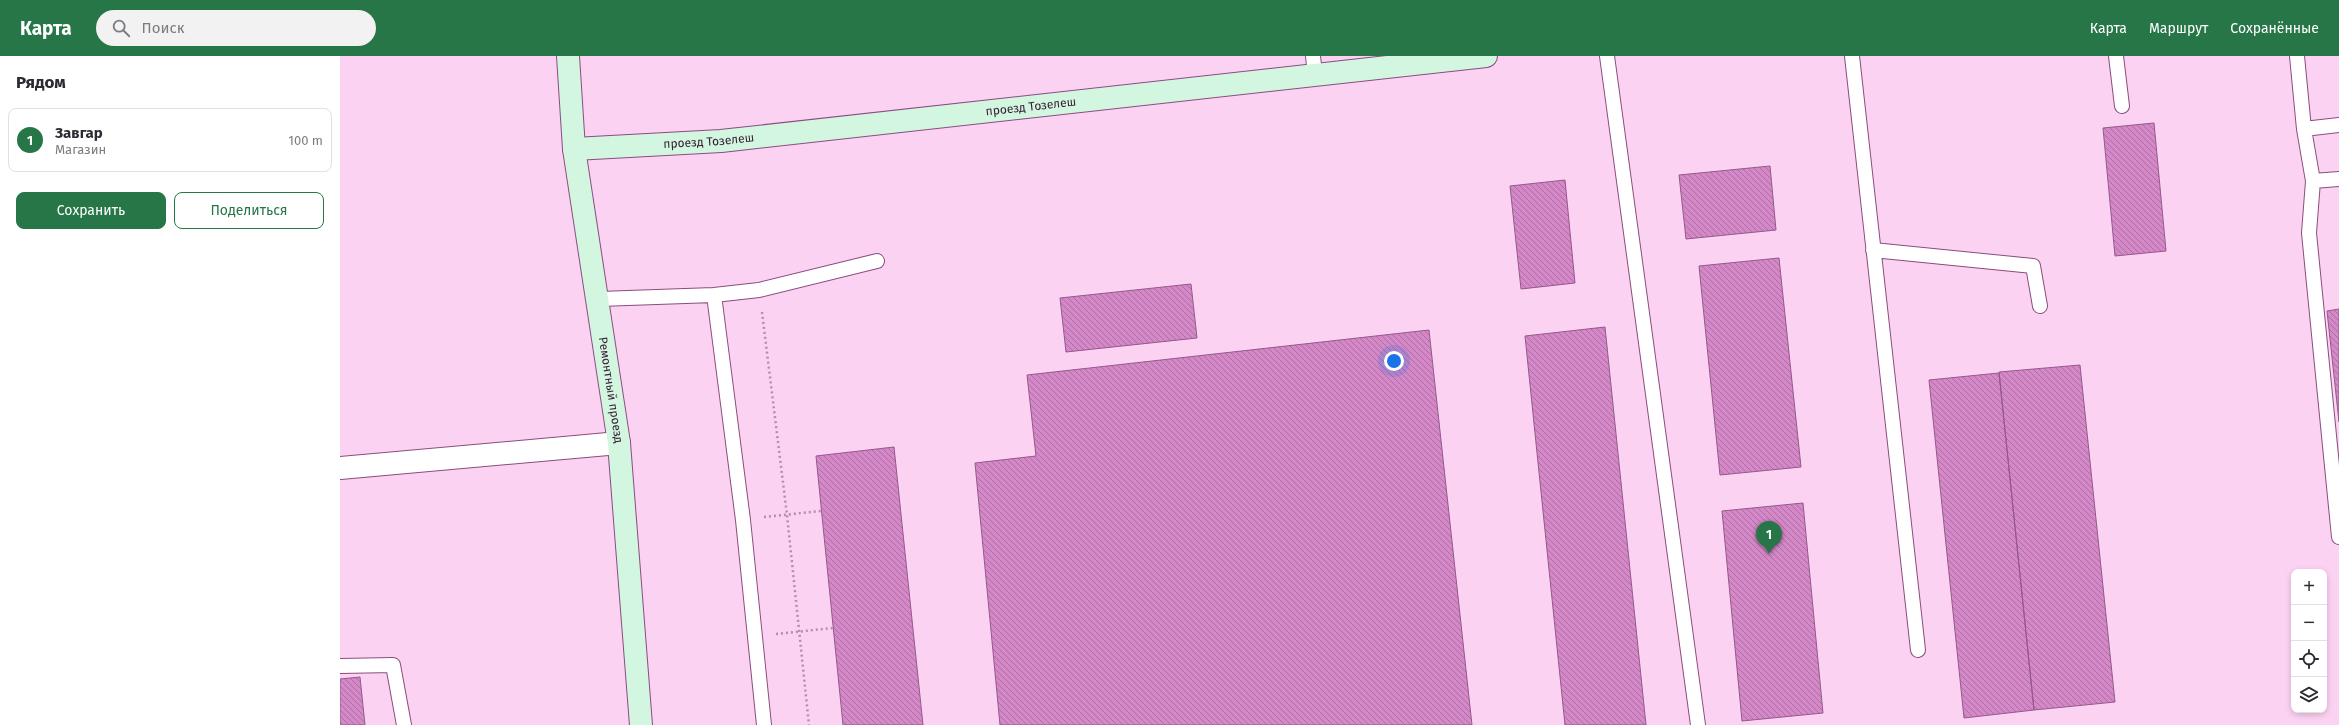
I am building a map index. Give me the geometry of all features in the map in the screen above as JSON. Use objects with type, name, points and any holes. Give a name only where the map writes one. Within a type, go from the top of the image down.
[{"type":"street","name":"Ремонтный проезд","points":[[568,56],[574,149],[599,299],[619,443],[641,725]]},
{"type":"street","name":"проезд Тозелеш","points":[[574,149],[721,141],[1314,66],[1486,56]]},
{"type":"street","points":[[340,468],[619,443]]},
{"type":"lane","points":[[1608,56],[1698,725]]},
{"type":"lane","points":[[1852,56],[1918,650]]},
{"type":"lane","points":[[2116,56],[2122,106]]},
{"type":"lane","points":[[2297,56],[2304,129],[2313,181],[2309,233],[2339,537]]},
{"type":"lane","points":[[2304,129],[2339,125]]},
{"type":"lane","points":[[2313,181],[2339,179]]},
{"type":"lane","points":[[1873,250],[2033,266],[2040,306]]},
{"type":"lane","points":[[599,299],[714,295],[759,290],[877,261]]},
{"type":"lane","points":[[714,295],[742,520],[764,725]]},
{"type":"lane","points":[[340,666],[393,665],[404,725]]},
{"type":"path","points":[[759,290],[788,515],[809,725]]},
{"type":"path","points":[[742,520],[821,512]]},
{"type":"path","points":[[754,636],[833,628]]},
{"type":"building","points":[[2154,123],[2166,251],[2115,256],[2103,128]]},
{"type":"building","points":[[1770,166],[1776,230],[1686,239],[1679,175]]},
{"type":"building","points":[[1565,180],[1575,283],[1521,289],[1510,186]]},
{"type":"building","points":[[1779,258],[1801,467],[1720,475],[1699,266]]},
{"type":"building","points":[[1191,284],[1197,338],[1066,352],[1060,298]]},
{"type":"building","points":[[2339,309],[2339,422],[2327,311]]},
{"type":"building","points":[[1605,327],[1646,725],[1565,725],[1525,336]]},
{"type":"building","points":[[1429,330],[1472,725],[1000,725],[975,463],[1036,456],[1027,375]]},
{"type":"building","points":[[2080,365],[2115,702],[2034,710],[1999,372]]},
{"type":"building","points":[[1999,373],[2034,710],[1964,718],[1929,380]]},
{"type":"building","points":[[894,447],[923,725],[843,725],[816,456]]},
{"type":"building","points":[[1803,503],[1823,713],[1742,721],[1722,511]]},
{"type":"building","points":[[360,677],[365,725],[340,725],[340,679]]},
{"type":"place","name":"Завгар","points":[[1769,554]]}]
